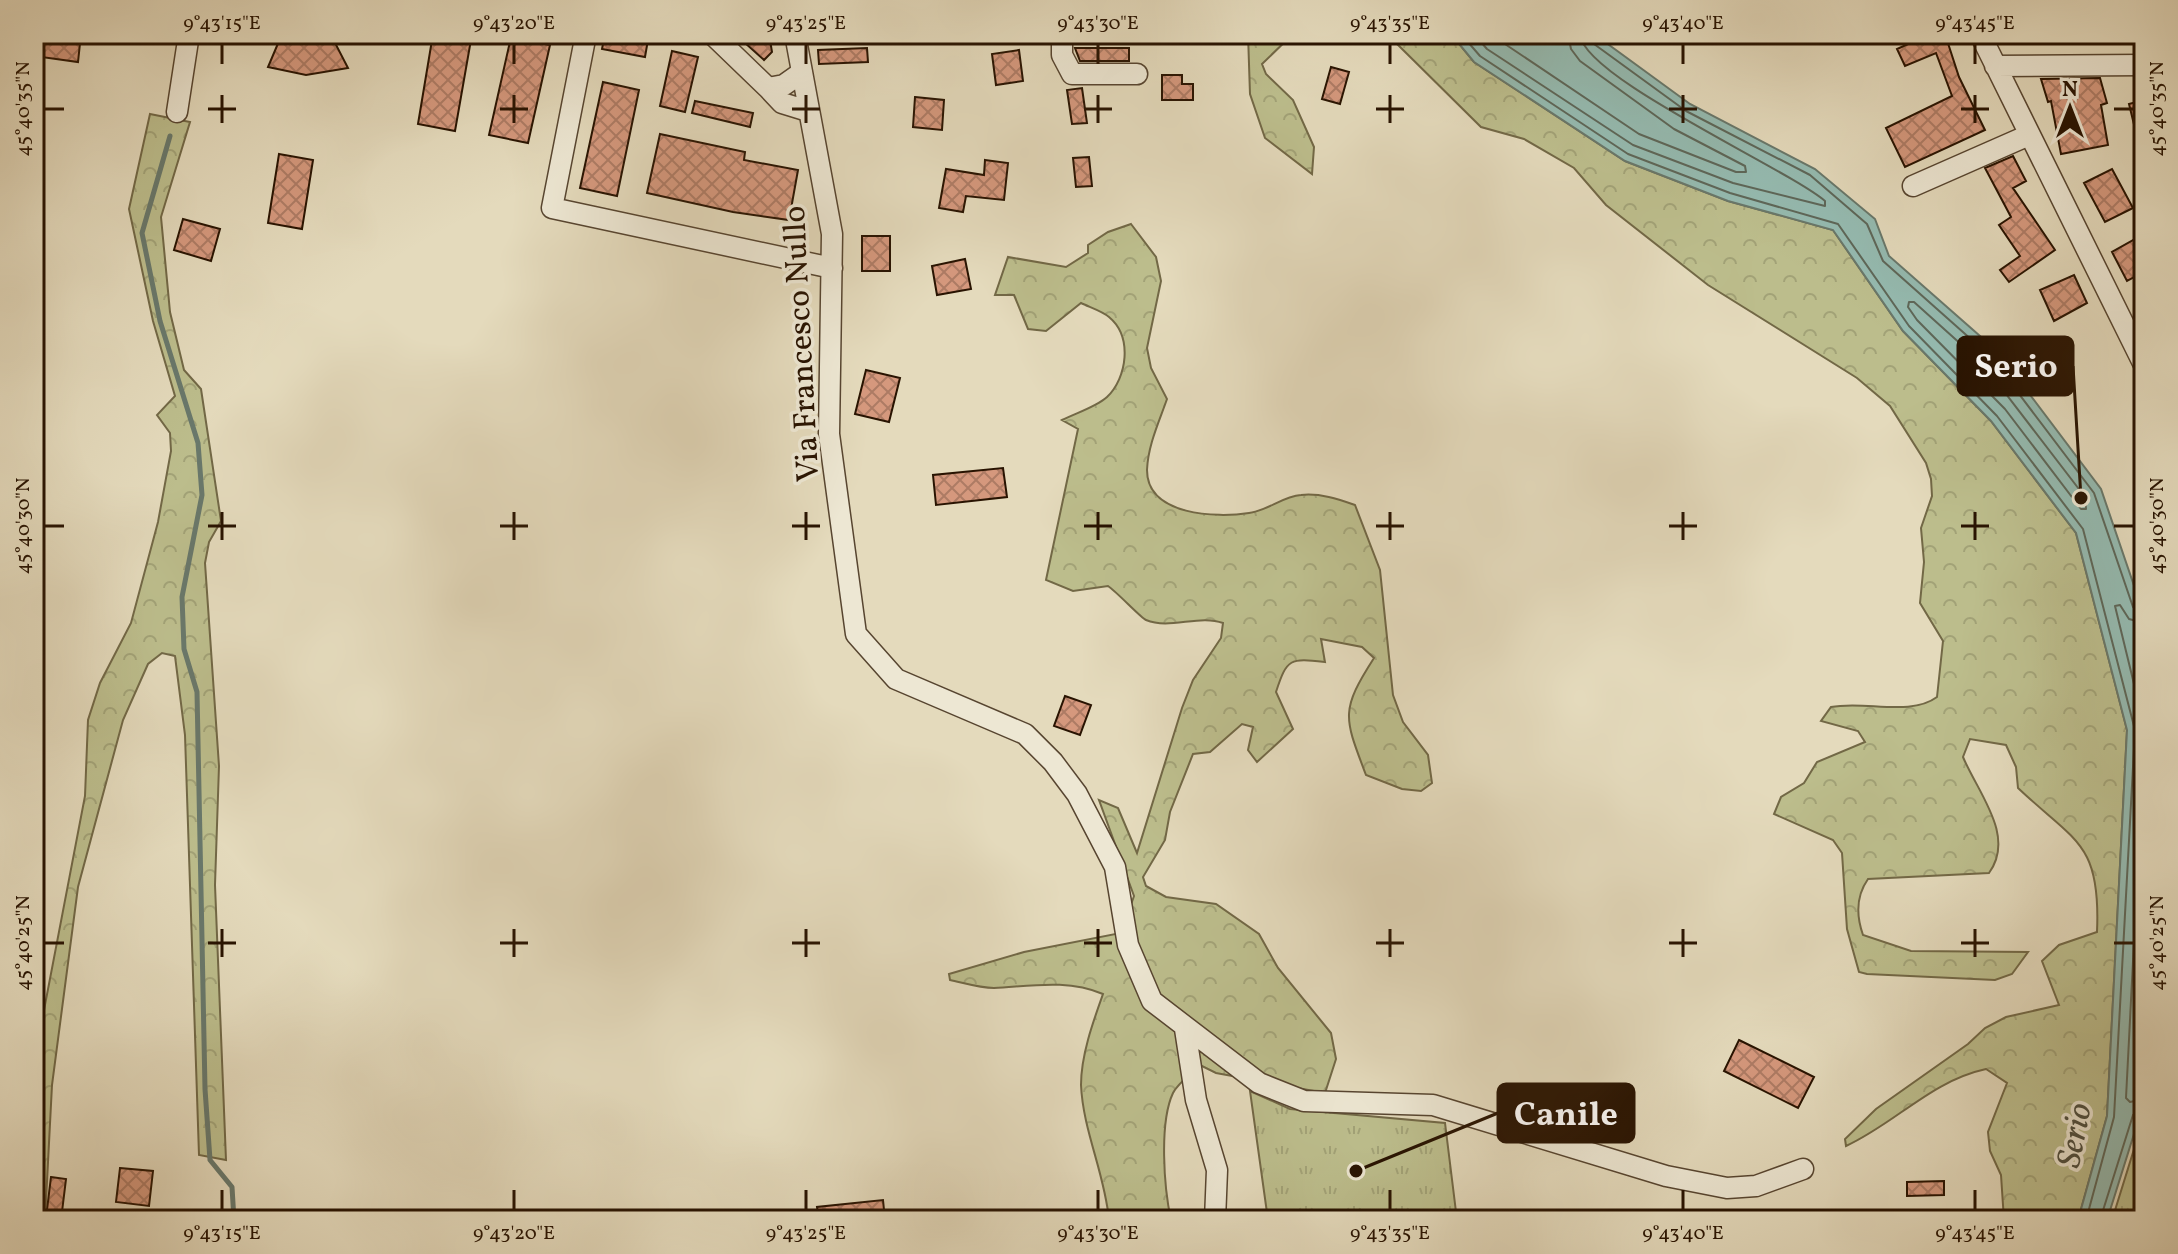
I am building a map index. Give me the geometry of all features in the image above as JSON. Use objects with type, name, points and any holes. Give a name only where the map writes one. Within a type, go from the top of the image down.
[{"type":"street","points":[[177,112],[189,34]]},
{"type":"street","points":[[586,34],[552,208],[832,268]]},
{"type":"street","points":[[712,34],[782,103],[808,111]]},
{"type":"street","name":"Via Francesco Nullo","points":[[795,34],[832,234],[829,434],[856,634],[896,679],[1025,734],[1053,762],[1077,794],[1115,867],[1128,945],[1152,1001],[1259,1083],[1304,1101],[1433,1105],[1666,1176],[1727,1188],[1756,1186],[1803,1169]]},
{"type":"street","points":[[1062,34],[1062,55],[1072,74],[1137,74]]},
{"type":"street","points":[[1980,34],[2026,136],[2144,365]]},
{"type":"street","points":[[1995,66],[2144,65]]},
{"type":"street","points":[[768,88],[784,85],[801,73]]},
{"type":"street","points":[[1913,186],[2026,136]]},
{"type":"street","points":[[1185,1029],[1196,1100],[1217,1170],[1215,1220]]},
{"type":"green space","points":[[1248,34],[1293,34],[1262,64],[1266,74],[1293,100],[1314,147],[1312,174],[1265,138],[1250,94]]},
{"type":"green space","points":[[1367,34],[1451,34],[1474,62],[1625,161],[1728,201],[1833,230],[1903,331],[1991,421],[2076,533],[2127,730],[2107,1116],[2078,1220],[2004,1220],[2001,1175],[1990,1151],[1988,1132],[2007,1083],[1986,1069],[1948,1083],[1846,1146],[1845,1139],[1876,1109],[1968,1044],[1985,1028],[2006,1017],[2059,1005],[2042,961],[2059,945],[2097,932],[2097,902],[2089,861],[2069,834],[2018,788],[2016,767],[2006,745],[1970,739],[1963,757],[1997,830],[1996,859],[1989,873],[1868,879],[1858,906],[1863,935],[1911,951],[2028,952],[2012,974],[1995,980],[1859,972],[1847,929],[1842,853],[1833,840],[1774,814],[1781,797],[1804,783],[1817,762],[1865,742],[1858,731],[1821,721],[1831,707],[1914,706],[1937,697],[1943,641],[1920,603],[1924,562],[1921,528],[1932,496],[1926,463],[1890,406],[1857,378],[1708,285],[1606,205],[1574,168],[1524,139],[1481,127],[1393,40]]},
{"type":"green space","points":[[150,114],[190,122],[161,217],[170,312],[184,370],[201,389],[221,521],[209,542],[205,563],[219,766],[215,885],[226,1160],[199,1155],[185,735],[175,656],[162,653],[148,664],[123,720],[78,887],[52,1085],[45,1220],[34,1220],[34,1076],[85,796],[88,720],[100,683],[131,623],[158,522],[171,451],[170,433],[157,415],[175,396],[153,321],[129,209]]},
{"type":"green space","points":[[1131,224],[1156,257],[1161,281],[1147,348],[1151,368],[1167,399],[1149,452],[1147,470],[1150,485],[1158,497],[1171,505],[1203,514],[1249,513],[1301,495],[1322,496],[1355,505],[1380,570],[1393,695],[1403,722],[1428,755],[1432,783],[1421,791],[1402,789],[1366,775],[1353,740],[1349,715],[1355,690],[1374,658],[1362,647],[1321,639],[1325,662],[1297,661],[1283,672],[1276,692],[1293,729],[1257,762],[1248,750],[1253,727],[1242,724],[1210,752],[1193,754],[1170,812],[1165,840],[1143,877],[1146,886],[1166,897],[1216,904],[1259,934],[1278,968],[1331,1033],[1336,1059],[1325,1093],[1216,1073],[1200,1065],[1182,1082],[1173,1093],[1164,1138],[1166,1191],[1171,1220],[1109,1220],[1081,1085],[1085,1050],[1103,994],[1063,985],[983,987],[950,980],[949,974],[1024,952],[1121,933],[1134,896],[1099,800],[1118,808],[1137,853],[1182,708],[1193,680],[1221,638],[1223,623],[1204,620],[1155,623],[1143,618],[1108,586],[1073,591],[1046,580],[1078,429],[1062,420],[1097,404],[1114,389],[1123,369],[1124,346],[1117,325],[1109,317],[1081,303],[1046,331],[1028,329],[1014,295],[995,295],[1008,257],[1066,267],[1088,253],[1088,245],[1108,232]]},
{"type":"green space","points":[[1250,1091],[1290,1109],[1445,1123],[1457,1220],[1268,1220]]},
{"type":"green space","points":[[2144,1117],[2144,1220],[2112,1220]]},
{"type":"water","points":[[1451,34],[1594,34],[1690,104],[1815,169],[1875,219],[1889,256],[1997,351],[2101,489],[2144,615],[2144,1102],[2107,1220],[2078,1220],[2107,1116],[2127,730],[2076,533],[1991,421],[1903,331],[1833,230],[1728,201],[1625,161],[1474,62]]},
{"type":"building","points":[[34,34],[81,34],[78,62],[34,56]]},
{"type":"building","points":[[282,34],[308,39],[331,35],[348,68],[306,75],[268,67]]},
{"type":"building","points":[[433,34],[472,34],[455,131],[418,124]]},
{"type":"building","points":[[605,34],[649,34],[645,57],[602,49]]},
{"type":"building","points":[[735,34],[769,34],[772,52],[764,60]]},
{"type":"building","points":[[1930,34],[1945,34],[1959,77],[1985,130],[1905,167],[1886,128],[1952,96],[1936,53],[1905,66],[1897,49]]},
{"type":"building","points":[[511,37],[550,45],[528,143],[489,135]]},
{"type":"building","points":[[867,48],[868,62],[819,64],[818,50]]},
{"type":"building","points":[[1075,48],[1129,48],[1129,61],[1080,61]]},
{"type":"building","points":[[1019,50],[1023,81],[996,85],[992,54]]},
{"type":"building","points":[[672,51],[698,57],[685,112],[660,106]]},
{"type":"building","points":[[1331,67],[1349,72],[1340,104],[1322,99]]},
{"type":"building","points":[[1162,75],[1182,75],[1182,84],[1193,84],[1193,100],[1162,100]]},
{"type":"building","points":[[2100,78],[2107,103],[2101,105],[2108,145],[2061,154],[2051,101],[2048,102],[2041,79]]},
{"type":"building","points":[[603,82],[639,90],[617,196],[580,188]]},
{"type":"building","points":[[1082,88],[1087,123],[1072,124],[1067,90]]},
{"type":"building","points":[[915,97],[944,100],[942,130],[913,127]]},
{"type":"building","points":[[2144,100],[2144,144],[2139,145],[2129,104]]},
{"type":"building","points":[[695,101],[753,113],[750,127],[692,113]]},
{"type":"building","points":[[660,134],[745,152],[744,160],[798,170],[789,220],[733,212],[647,193]]},
{"type":"building","points":[[279,154],[313,160],[302,229],[268,223]]},
{"type":"building","points":[[2013,156],[2026,181],[2013,188],[2055,250],[2009,282],[2000,270],[2020,256],[1999,225],[2011,217],[1985,168]]},
{"type":"building","points":[[1089,157],[1092,186],[1076,187],[1073,158]]},
{"type":"building","points":[[985,160],[1008,163],[1004,200],[966,196],[963,212],[939,208],[946,169],[984,175]]},
{"type":"building","points":[[2112,169],[2133,208],[2105,222],[2084,183]]},
{"type":"building","points":[[183,219],[220,229],[211,261],[174,250]]},
{"type":"building","points":[[2144,234],[2144,272],[2127,281],[2112,252]]},
{"type":"building","points":[[862,236],[890,236],[890,271],[862,271]]},
{"type":"building","points":[[965,259],[971,289],[937,295],[932,266]]},
{"type":"building","points":[[2074,275],[2087,303],[2054,321],[2040,290]]},
{"type":"building","points":[[866,370],[900,378],[889,422],[855,414]]},
{"type":"building","points":[[1003,468],[1007,497],[936,505],[933,475]]},
{"type":"building","points":[[1065,696],[1091,705],[1080,735],[1054,726]]},
{"type":"building","points":[[1739,1040],[1814,1077],[1798,1108],[1724,1071]]},
{"type":"building","points":[[120,1168],[153,1171],[149,1206],[116,1202]]},
{"type":"building","points":[[51,1177],[66,1179],[61,1220],[46,1218]]},
{"type":"building","points":[[1944,1181],[1944,1195],[1907,1196],[1907,1182]]},
{"type":"building","points":[[883,1200],[885,1220],[819,1220],[817,1207]]},
{"type":"waterway","points":[[170,136],[142,233],[160,321],[198,443],[202,495],[182,597],[184,649],[197,692],[205,1089],[210,1160],[232,1187],[234,1220]]},
{"type":"place","name":"Serio","points":[[2081,498]]},
{"type":"place","name":"Canile","points":[[1356,1171]]}]
